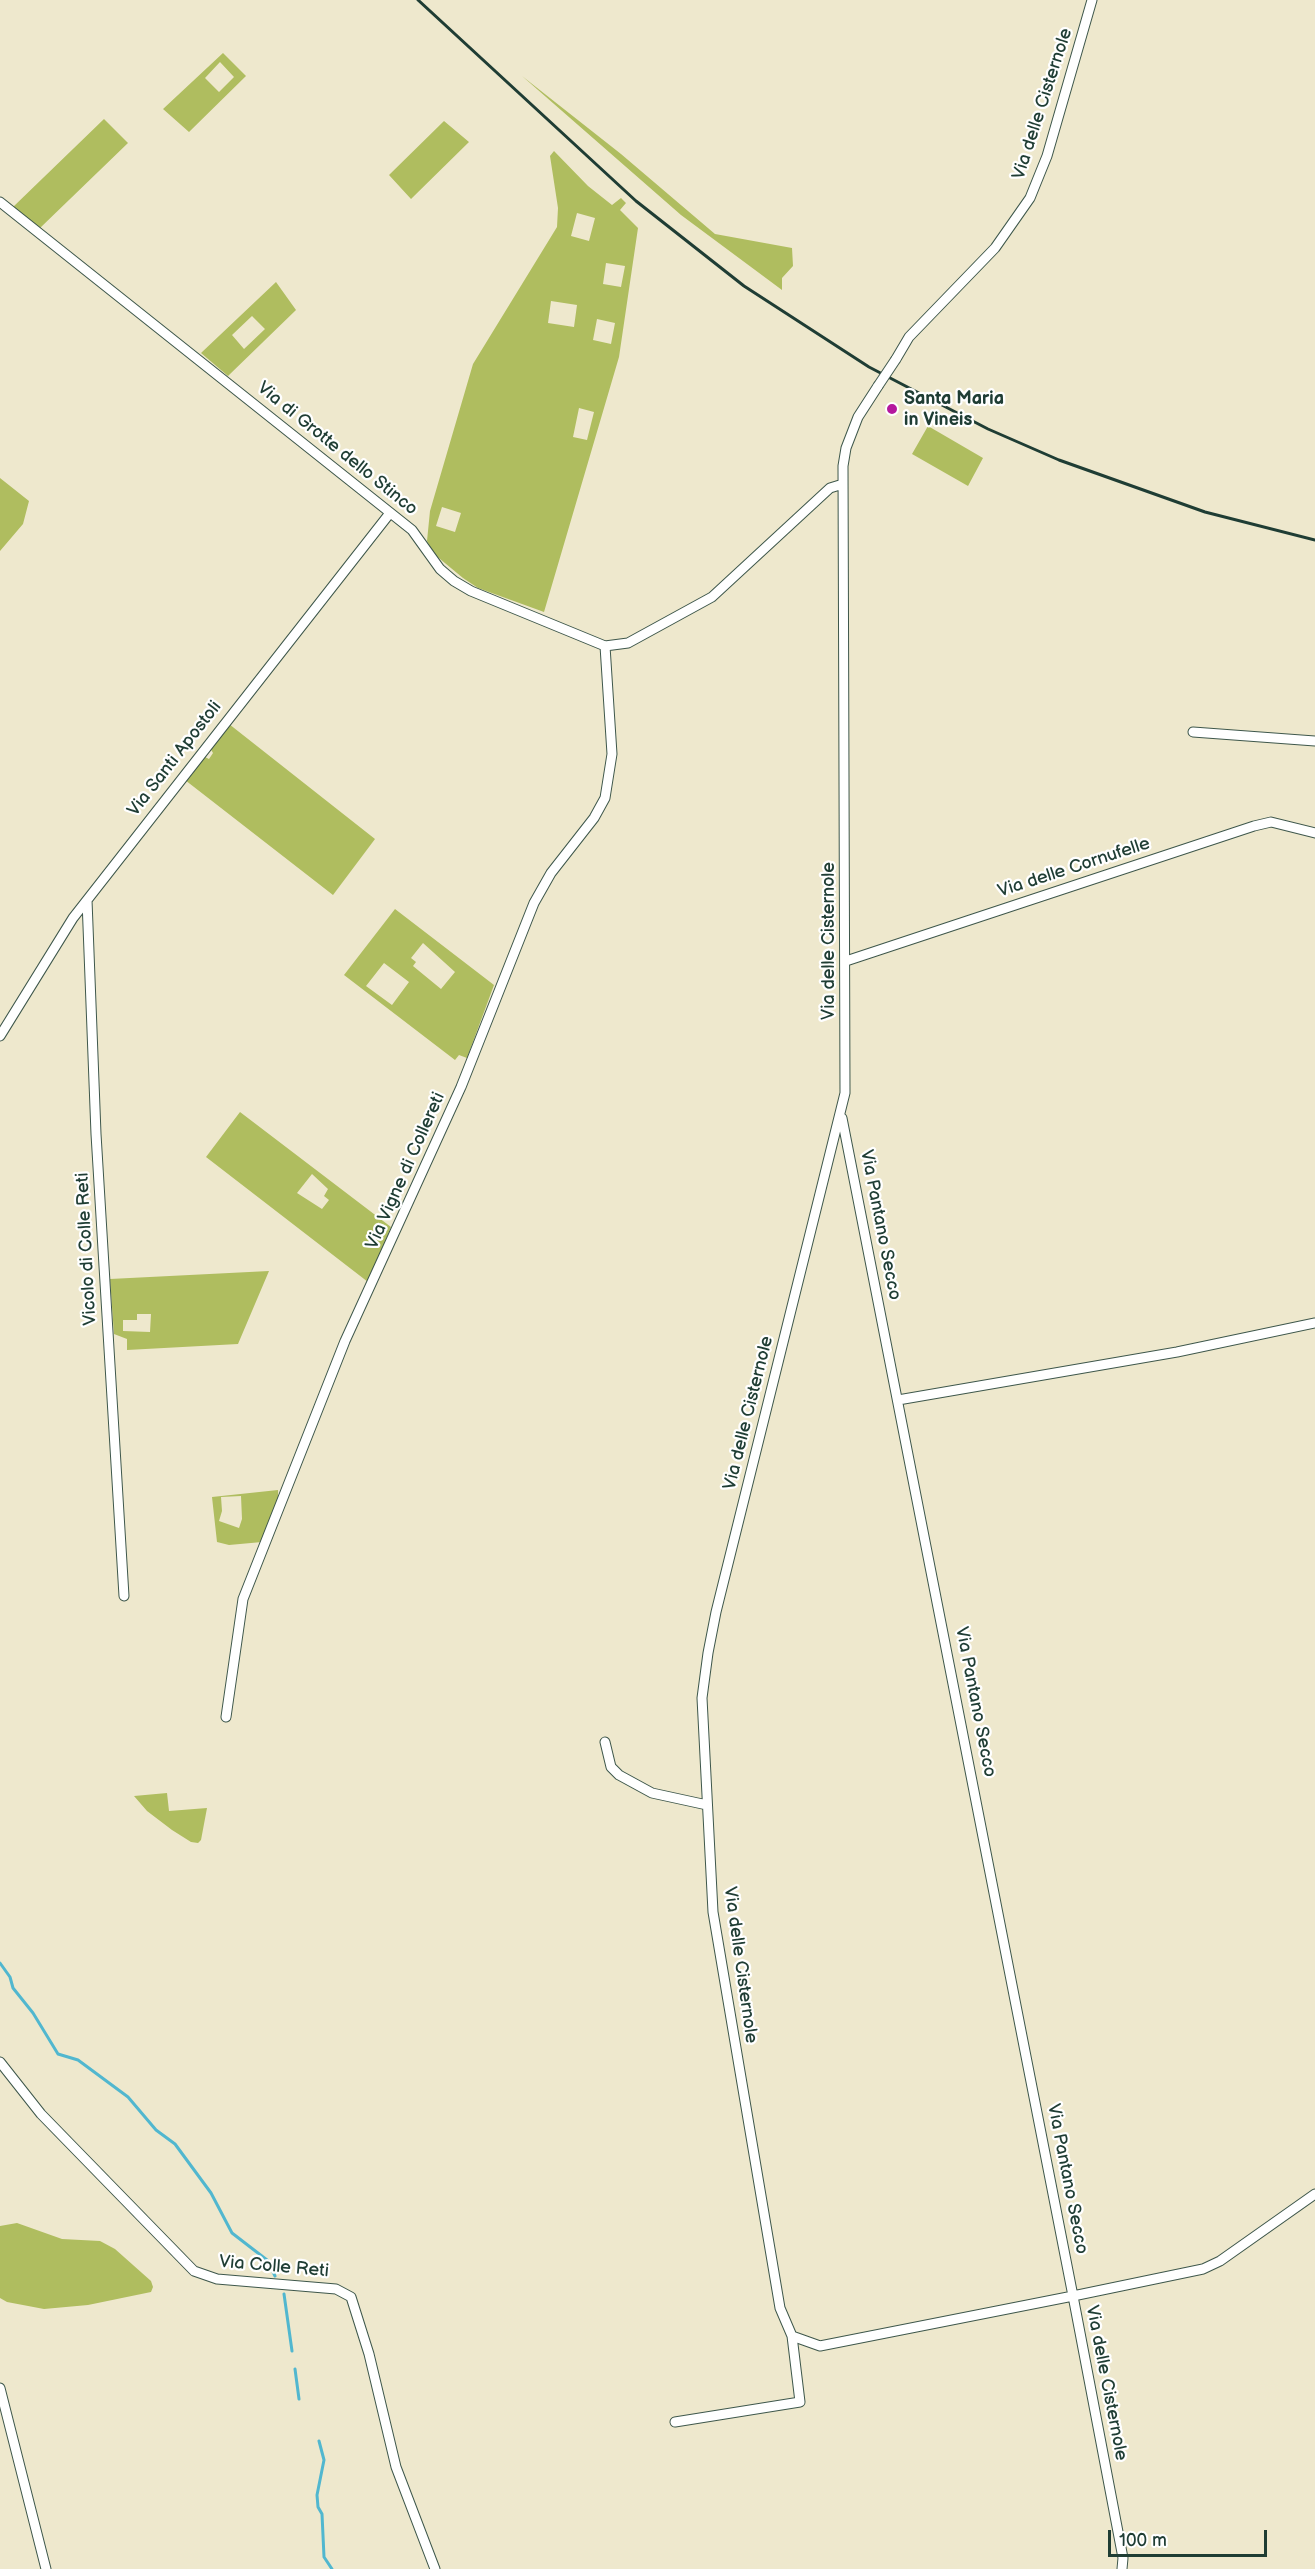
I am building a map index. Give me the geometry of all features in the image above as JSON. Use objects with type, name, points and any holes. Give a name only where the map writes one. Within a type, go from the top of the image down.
[{"type":"street","name":"Via delle Cisternole","points":[[1092,0],[1047,156],[1030,198],[995,248],[909,337],[858,417],[846,447],[843,484],[845,1093],[842,1115],[716,1612],[702,1698],[713,1912],[780,2308],[792,2336],[820,2346],[1073,2296],[1123,2558],[1122,2569]]},
{"type":"street","name":"Via di Grotte dello Stinco","points":[[0,202],[412,530],[440,569],[454,581],[471,591],[605,646]]},
{"type":"street","points":[[605,646],[628,643],[712,597],[830,488],[843,484]]},
{"type":"street","name":"Via Santi Apostoli","points":[[0,1036],[87,900],[390,513]]},
{"type":"street","name":"Via Vigne di Collereti","points":[[226,1718],[243,1599],[345,1341],[461,1088],[534,903],[551,873],[594,818],[605,798],[612,754],[605,646]]},
{"type":"street","points":[[1193,732],[1315,741]]},
{"type":"street","name":"Via delle Cornufelle","points":[[846,961],[1254,826],[1271,822],[1315,833]]},
{"type":"street","name":"Vicolo di Colle Reti","points":[[87,900],[97,1146],[124,1596]]},
{"type":"street","name":"Via Pantano Secco","points":[[842,1115],[1073,2296]]},
{"type":"street","points":[[898,1400],[1177,1352],[1315,1323]]},
{"type":"street","points":[[605,1742],[610,1767],[619,1775],[652,1793],[707,1805]]},
{"type":"street","name":"Via Colle Reti","points":[[0,2062],[41,2114],[194,2271],[217,2279],[336,2289],[351,2297],[369,2354],[396,2467],[435,2569]]},
{"type":"street","points":[[1073,2296],[1203,2268],[1220,2261],[1315,2194]]},
{"type":"street","points":[[675,2422],[800,2402],[792,2336]]},
{"type":"street","points":[[0,2388],[46,2569]]},
{"type":"green space","points":[[223,53],[246,76],[189,132],[163,109]],"holes":[[[220,62],[234,77],[219,92],[205,78]]]},
{"type":"green space","points":[[522,76],[621,154],[715,234],[792,248],[793,266],[782,278],[782,290],[681,215]]},
{"type":"green space","points":[[104,119],[128,143],[40,228],[13,207]]},
{"type":"green space","points":[[444,121],[469,142],[411,199],[389,175]]},
{"type":"green space","points":[[554,151],[588,186],[612,205],[621,198],[626,203],[620,210],[638,228],[619,357],[544,612],[478,588],[434,554],[427,541],[430,511],[473,364],[557,227],[558,208],[550,156]],"holes":[[[577,213],[595,218],[589,241],[571,236]],[[606,263],[625,266],[621,287],[603,284]],[[551,301],[577,305],[574,327],[548,323]],[[597,319],[615,323],[611,344],[593,340]],[[579,408],[594,412],[587,440],[573,437]],[[442,507],[461,513],[455,532],[436,526]]]},
{"type":"green space","points":[[276,282],[296,310],[228,376],[201,353]],"holes":[[[252,316],[265,329],[244,349],[232,335]]]},
{"type":"green space","points":[[928,426],[983,458],[968,486],[912,454]]},
{"type":"green space","points":[[0,478],[29,501],[23,524],[0,551]]},
{"type":"green space","points":[[229,724],[375,839],[333,895],[185,780],[203,756],[209,759],[213,753],[210,748]]},
{"type":"green space","points":[[395,909],[494,985],[467,1058],[459,1055],[455,1060],[344,975]],"holes":[[[423,943],[455,972],[441,989],[413,966],[416,962],[411,958]],[[384,963],[409,982],[392,1005],[366,986]]]},
{"type":"green space","points":[[240,1112],[391,1227],[368,1282],[206,1157]],"holes":[[[312,1174],[328,1189],[324,1196],[329,1200],[322,1209],[297,1193]]]},
{"type":"green space","points":[[269,1271],[238,1344],[127,1350],[127,1339],[114,1334],[110,1279]],"holes":[[[137,1314],[151,1314],[150,1332],[123,1331],[123,1320],[137,1320]]]},
{"type":"green space","points":[[278,1490],[278,1499],[262,1542],[229,1545],[217,1542],[212,1497]],"holes":[[[241,1496],[242,1519],[239,1528],[219,1521],[222,1511],[221,1497]]]},
{"type":"green space","points":[[167,1793],[169,1811],[207,1808],[201,1840],[198,1843],[191,1842],[172,1830],[147,1811],[134,1796]]},
{"type":"green space","points":[[17,2223],[62,2239],[100,2241],[115,2249],[151,2281],[153,2287],[151,2292],[88,2305],[44,2309],[7,2302],[0,2298],[0,2226]]},
{"type":"waterway","points":[[0,1963],[10,1977],[13,1988],[33,2013],[58,2054],[78,2060],[128,2097],[156,2130],[175,2144],[211,2193],[232,2233],[267,2260],[275,2276]]},
{"type":"waterway","points":[[284,2294],[292,2351]]},
{"type":"waterway","points":[[295,2369],[299,2399]]},
{"type":"waterway","points":[[319,2441],[324,2460],[317,2495],[318,2507],[322,2514],[324,2557],[332,2569]]},
{"type":"railway","points":[[418,0],[636,201],[744,286],[869,367],[988,429],[1059,460],[1205,512],[1315,540]]},
{"type":"place","name":"Santa Maria in Vineis","points":[[892,409]]}]
